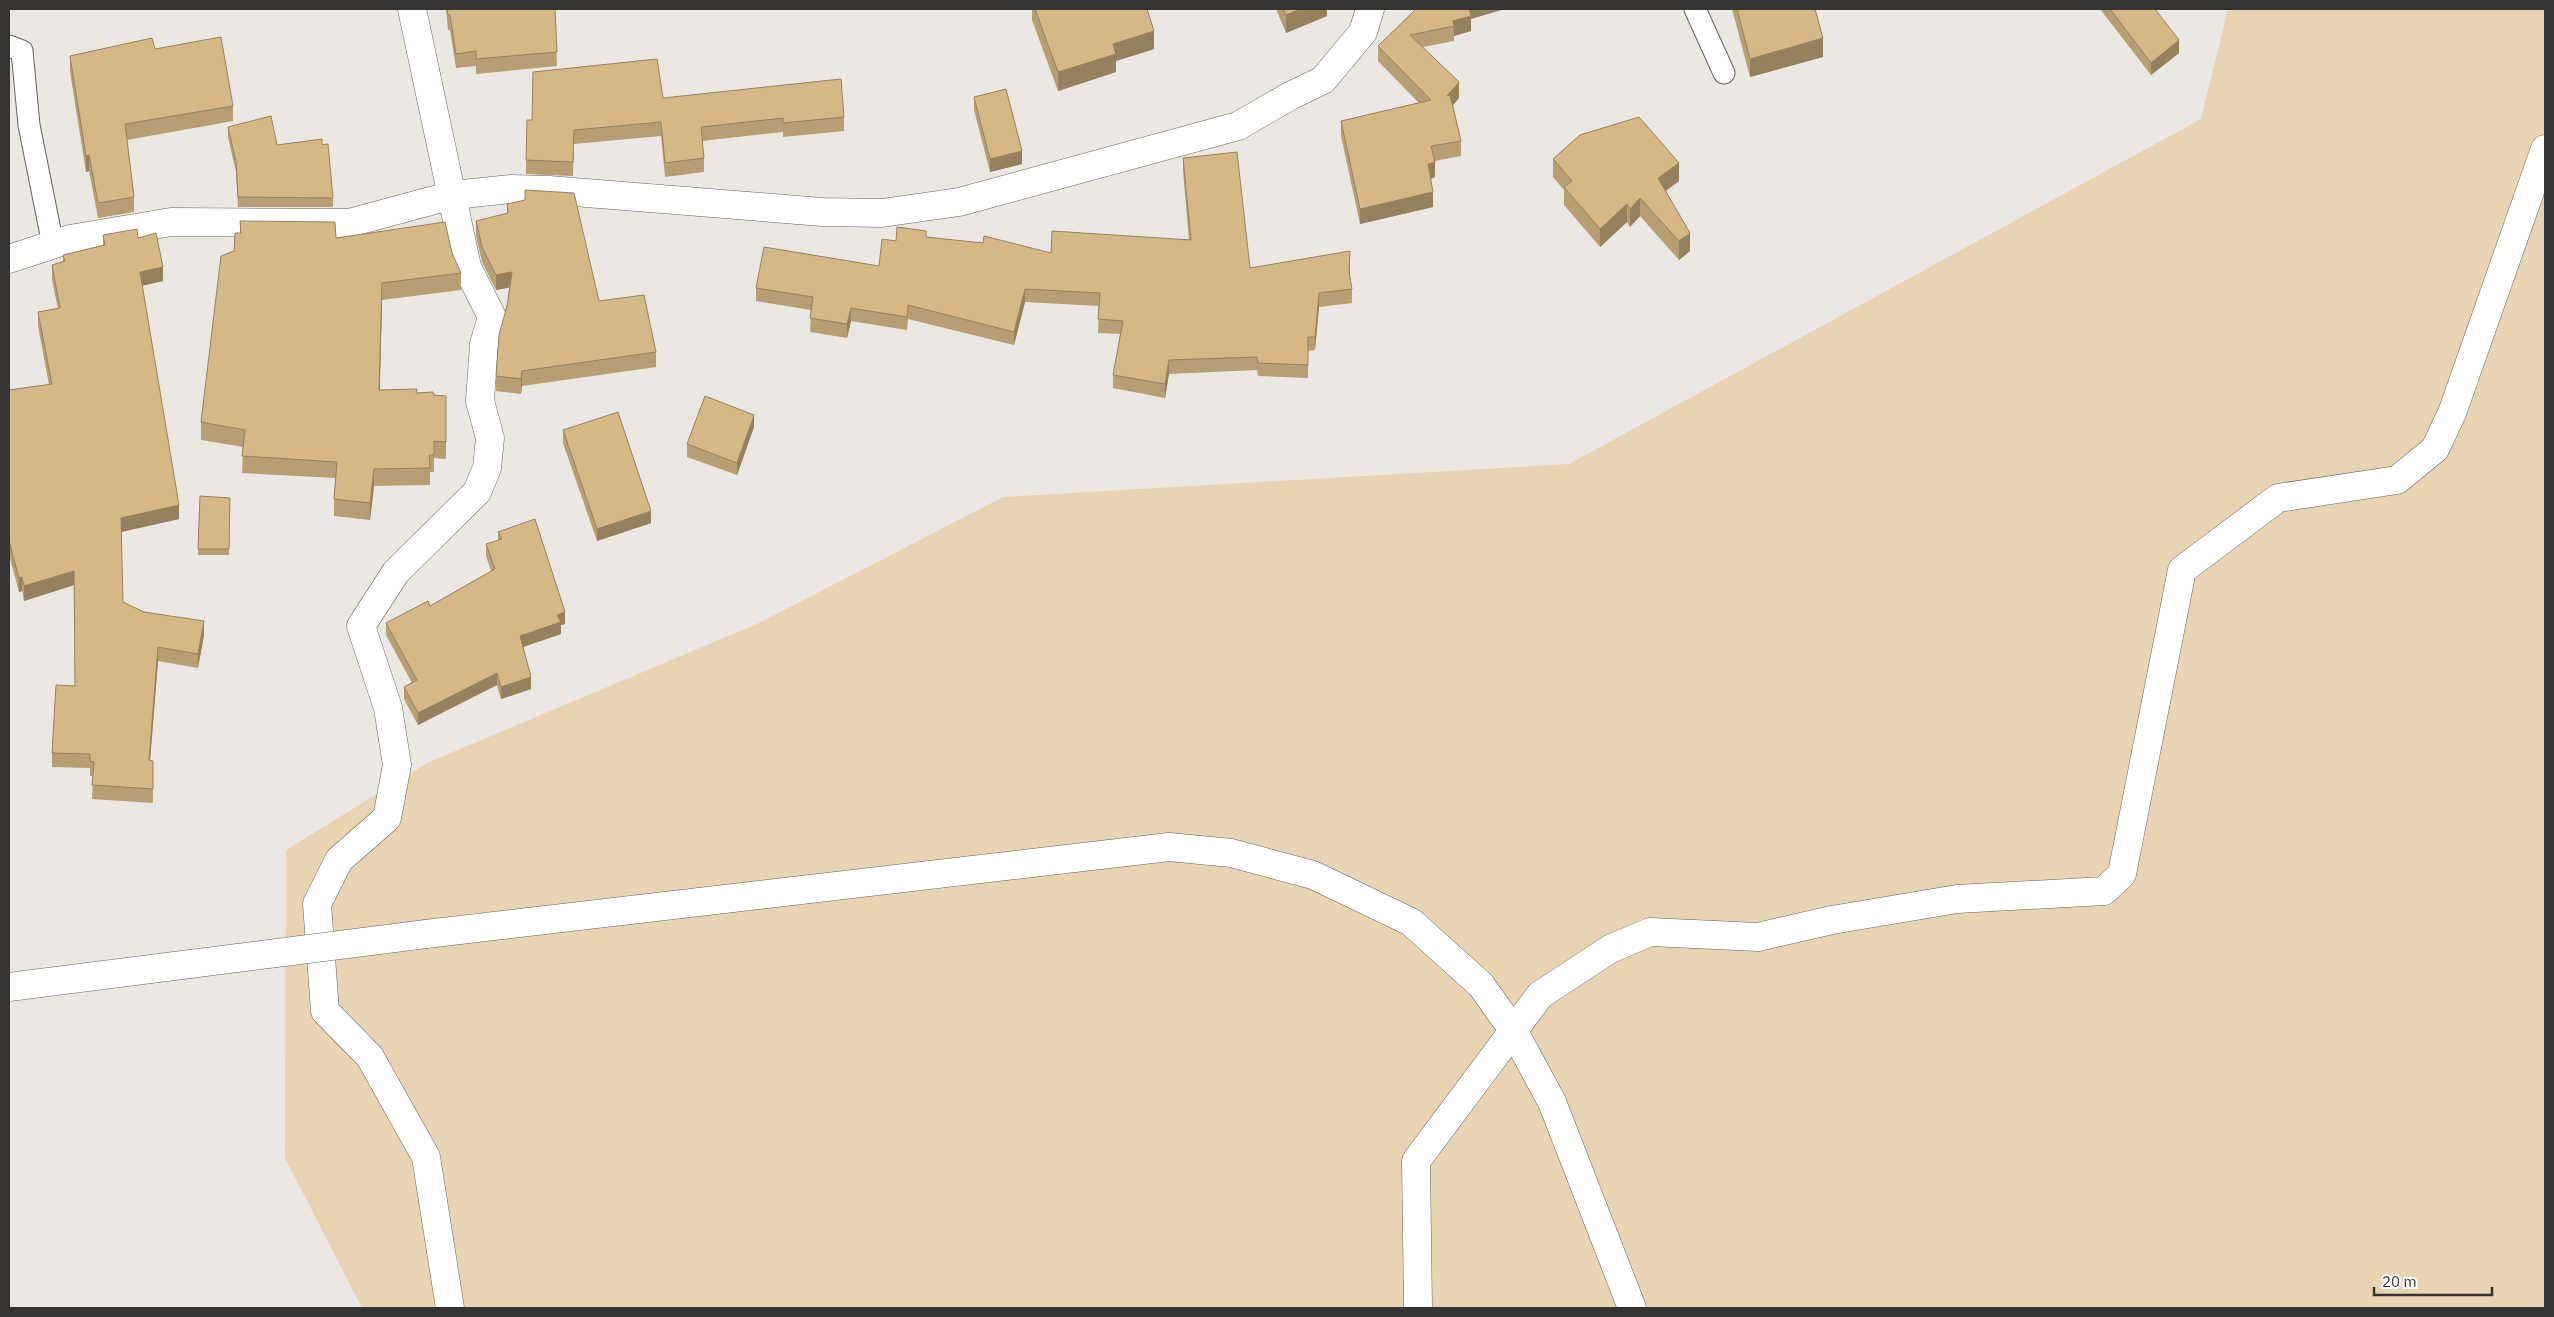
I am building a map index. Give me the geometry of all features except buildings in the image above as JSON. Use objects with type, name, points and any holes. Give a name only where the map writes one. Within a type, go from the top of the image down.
[{"type":"street","points":[[412,9],[467,267],[492,317],[484,344],[480,401],[490,438],[486,468],[477,492],[396,572],[361,626],[388,708],[397,765],[387,818],[339,860],[317,904],[325,1011],[370,1058],[426,1157],[450,1308]]},
{"type":"street","points":[[9,259],[70,239],[171,222],[349,224],[453,195],[511,190],[549,190],[822,212],[882,213],[959,202],[1238,126],[1290,96],[1323,80],[1363,32],[1370,9]]},
{"type":"street","points":[[1418,1308],[1416,1161],[1540,994],[1610,949],[1650,932],[1758,937],[1832,920],[1958,899],[2104,891],[2122,874],[2182,570],[2278,498],[2397,480],[2435,449],[2455,404],[2545,149]]},
{"type":"street","points":[[9,987],[426,934],[1169,847],[1230,853],[1313,875],[1411,922],[1481,985],[1513,1030],[1552,1102],[1632,1308]]},
{"type":"lane","points":[[1695,9],[1724,73]]},
{"type":"lane","points":[[9,46],[22,51],[29,125],[53,245]]},
{"type":"shaded area","points":[[2228,9],[2545,9],[2545,1308],[362,1308],[285,1158],[286,850],[429,762],[759,623],[1003,497],[1569,464],[2201,119]]}]
